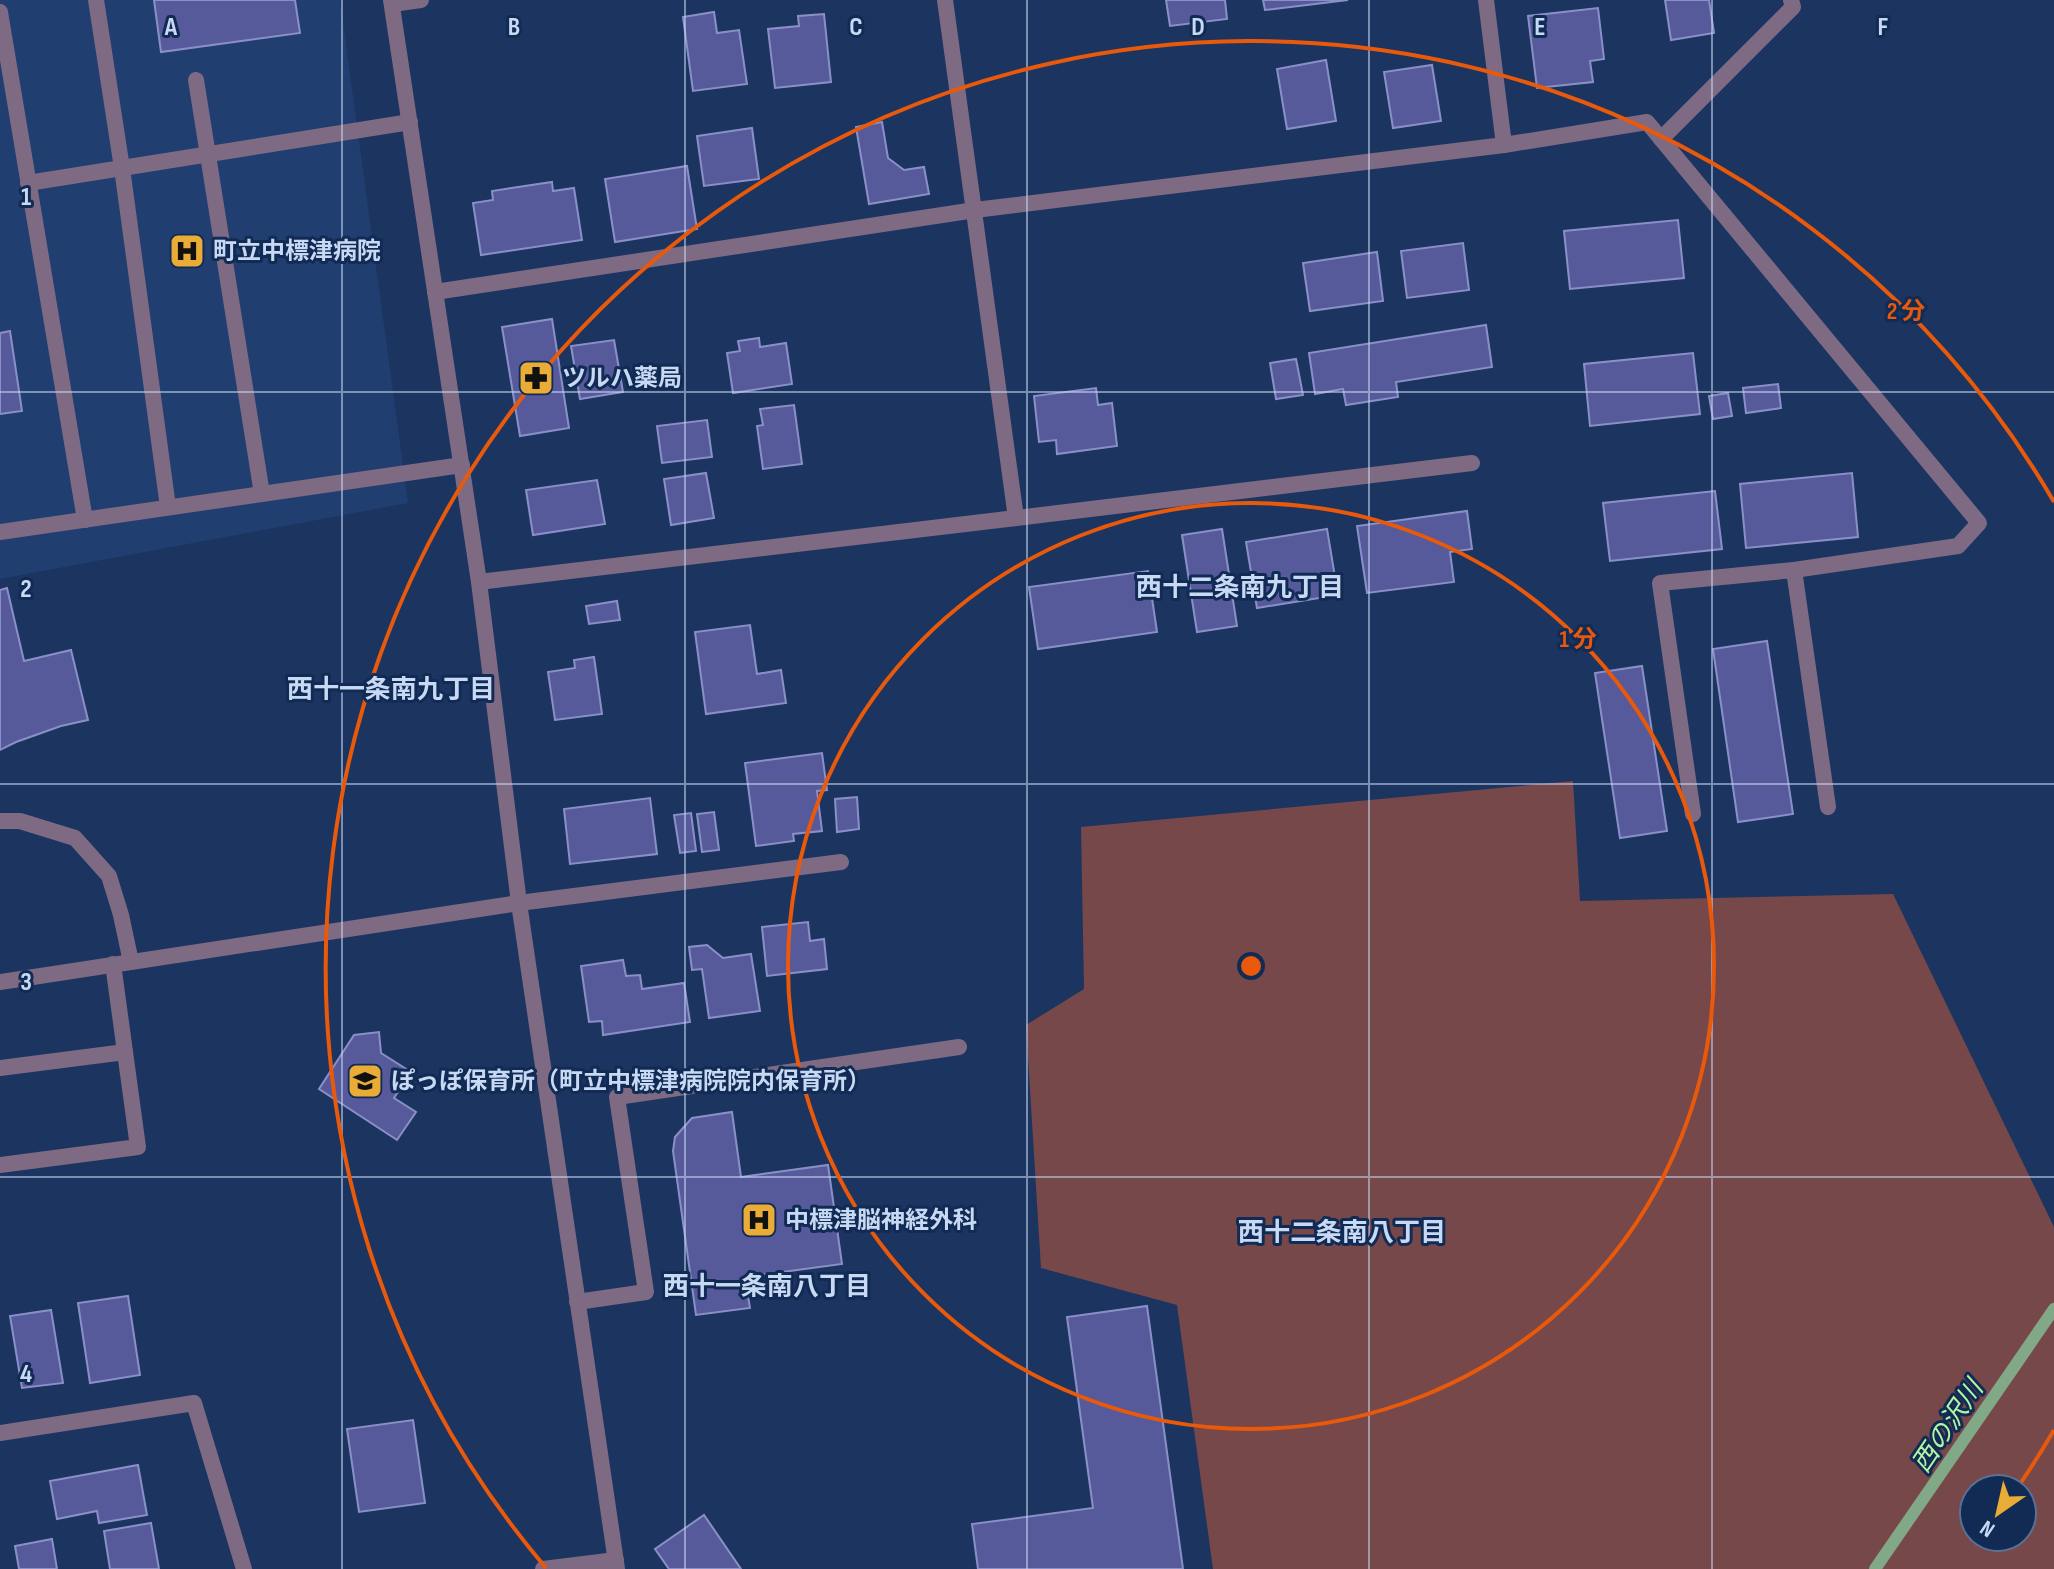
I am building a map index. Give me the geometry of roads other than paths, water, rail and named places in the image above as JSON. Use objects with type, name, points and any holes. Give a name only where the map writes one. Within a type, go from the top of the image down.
[{"type":"street","points":[[96,0],[168,507]]},
{"type":"street","points":[[421,0],[392,2],[479,582],[519,903],[617,1565],[543,1569]]},
{"type":"street","points":[[945,0],[1016,518]]},
{"type":"street","points":[[1486,0],[1504,145]]},
{"type":"street","points":[[1661,139],[1793,7],[1791,0]]},
{"type":"street","points":[[0,12],[85,520]]},
{"type":"street","points":[[196,80],[262,494]]},
{"type":"street","points":[[28,183],[410,122]]},
{"type":"street","points":[[435,292],[975,210],[1504,145],[1647,122],[1979,523],[1958,546],[1794,570],[1660,583],[1693,814]]},
{"type":"street","points":[[479,582],[1472,463]]},
{"type":"street","points":[[0,532],[462,465]]},
{"type":"street","points":[[1794,570],[1828,807]]},
{"type":"street","points":[[0,821],[20,821],[75,838],[109,876],[131,962]]},
{"type":"street","points":[[0,982],[519,903],[841,862]]},
{"type":"street","points":[[0,1165],[138,1147],[113,964]]},
{"type":"street","points":[[577,1302],[646,1292],[617,1097],[959,1047]]},
{"type":"street","points":[[0,1068],[125,1052]]},
{"type":"street","points":[[0,1433],[194,1403],[244,1569]]},
{"type":"waterway","name":"西の沢川","points":[[1875,1569],[2054,1309]]},
{"type":"place","name":"町立中標津病院","points":[[187,251]]},
{"type":"place","name":"ツルハ薬局","points":[[536,378]]},
{"type":"place","name":"ぽっぽ保育所（町立中標津病院院内保育所）","points":[[365,1081]]},
{"type":"place","name":"中標津脳神経外科","points":[[759,1220]]},
{"type":"district","name":"西十二条南九丁目","points":[[1240,587]]},
{"type":"district","name":"西十一条南九丁目","points":[[391,689]]},
{"type":"district","name":"西十二条南八丁目","points":[[1342,1232]]},
{"type":"district","name":"西十一条南八丁目","points":[[767,1286]]}]
